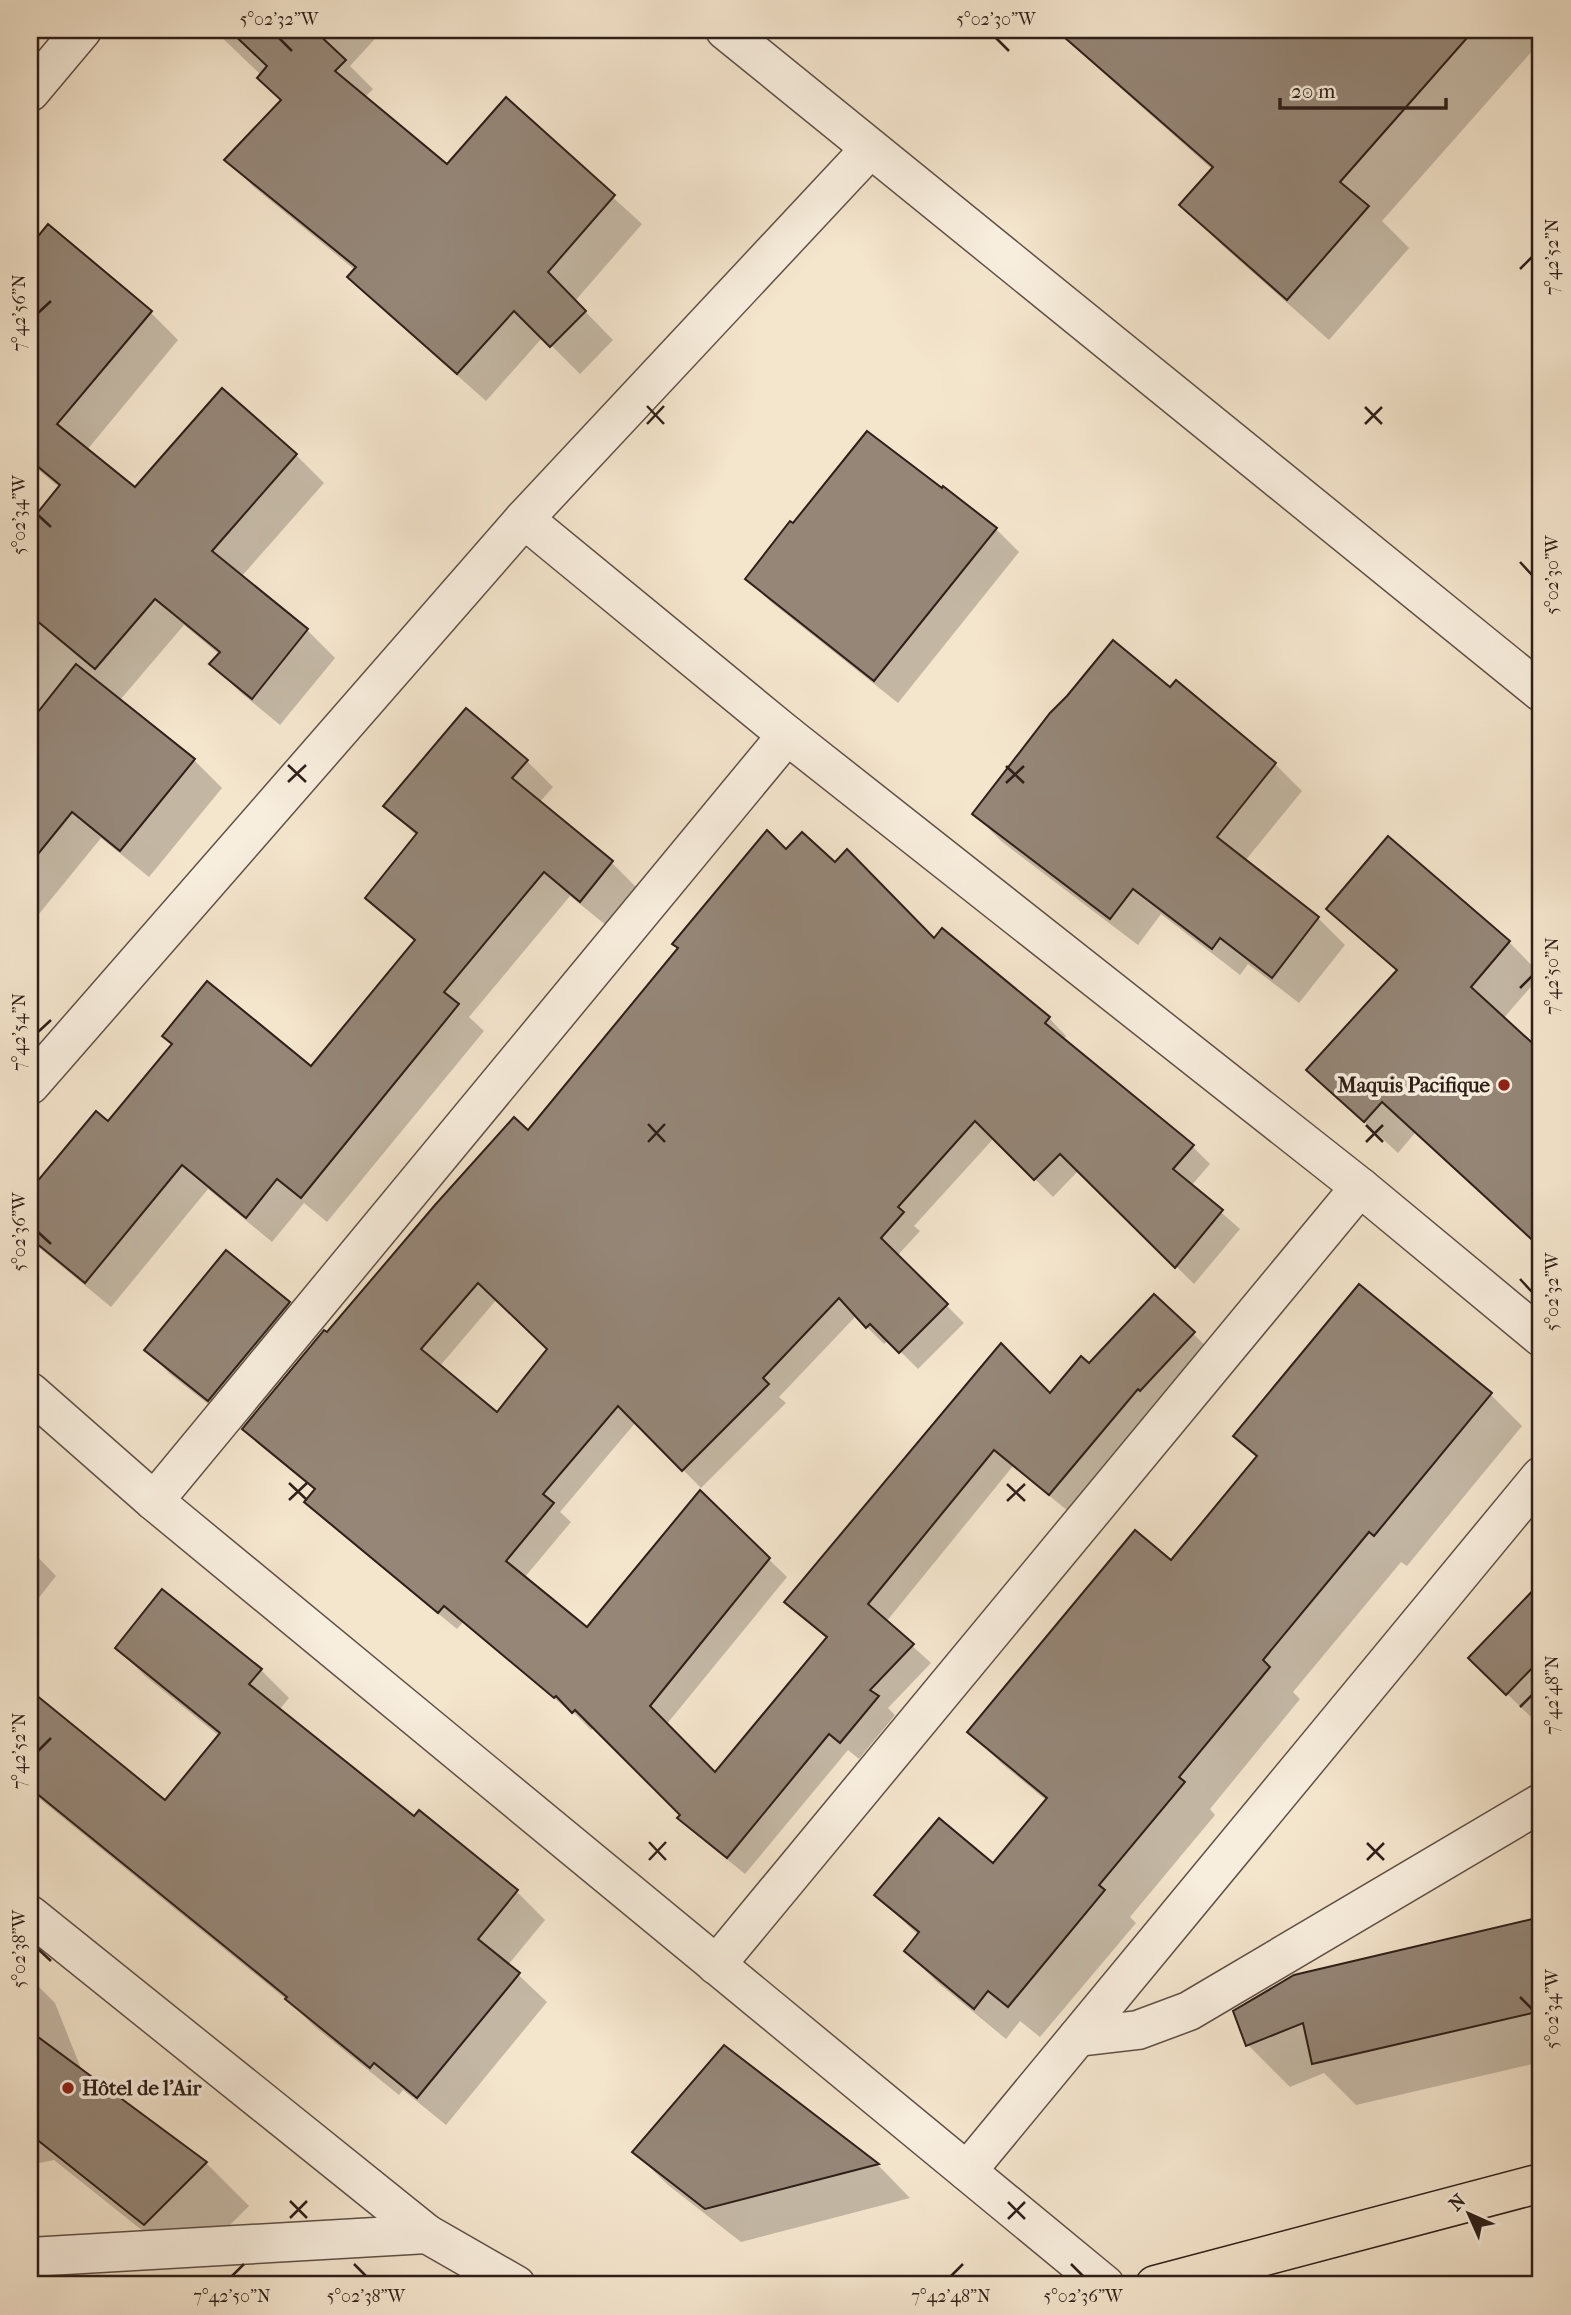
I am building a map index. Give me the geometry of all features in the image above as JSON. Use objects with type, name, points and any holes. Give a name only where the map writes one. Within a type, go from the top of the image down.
[{"type":"main road","points":[[1154,2285],[1541,2183]]},
{"type":"street","points":[[30,92],[82,30]]},
{"type":"street","points":[[725,30],[1541,692]]},
{"type":"street","points":[[30,1085],[524,519],[870,149]]},
{"type":"street","points":[[524,519],[787,735],[1360,1187],[1541,1337]]},
{"type":"street","points":[[154,1501],[787,735]]},
{"type":"street","points":[[716,1965],[1360,1187]]},
{"type":"street","points":[[30,1392],[154,1501],[1105,2285]]},
{"type":"street","points":[[967,2171],[1541,1476]]},
{"type":"street","points":[[1078,2037],[1138,2029],[1189,2011],[1541,1803]]},
{"type":"street","points":[[30,1915],[427,2234],[516,2285]]},
{"type":"street","points":[[30,2257],[427,2234]]},
{"type":"building","points":[[229,30],[314,30],[346,60],[335,71],[447,164],[506,97],[615,195],[548,272],[586,311],[550,347],[514,311],[457,374],[347,277],[356,267],[224,160],[281,100],[257,78],[267,66]]},
{"type":"building","points":[[1056,30],[1474,30],[1340,182],[1369,206],[1287,300],[1179,205],[1213,167]]},
{"type":"building","points":[[48,224],[152,311],[57,424],[135,487],[222,388],[297,454],[212,551],[308,629],[252,699],[209,664],[220,652],[155,599],[95,669],[30,615],[30,522],[60,485],[30,460],[30,246]]},
{"type":"building","points":[[867,431],[997,528],[874,681],[745,579],[790,521],[793,523]]},
{"type":"building","points":[[1113,640],[1170,687],[1176,680],[1276,763],[1217,837],[1319,917],[1272,978],[1220,938],[1212,949],[1133,889],[1110,919],[972,814],[1050,713]]},
{"type":"building","points":[[76,664],[195,759],[120,851],[72,812],[30,864],[30,722]]},
{"type":"building","points":[[466,708],[528,760],[512,778],[613,861],[580,902],[544,872],[444,992],[459,1004],[301,1198],[277,1179],[246,1218],[182,1165],[85,1283],[30,1238],[30,1190],[96,1111],[108,1121],[172,1044],[162,1036],[207,981],[311,1066],[415,940],[365,898],[417,833],[383,806]]},
{"type":"building","points":[[767,830],[786,849],[802,832],[835,862],[847,849],[934,938],[942,928],[1050,1017],[1045,1023],[1194,1145],[1173,1169],[1223,1210],[1175,1268],[1060,1154],[1034,1180],[975,1121],[898,1207],[904,1212],[881,1238],[948,1304],[899,1353],[870,1324],[866,1328],[839,1298],[763,1378],[769,1384],[682,1471],[618,1406],[543,1494],[554,1503],[506,1561],[587,1627],[700,1490],[770,1558],[650,1706],[715,1772],[827,1637],[784,1602],[1001,1343],[1050,1393],[1081,1356],[1089,1363],[1154,1294],[1195,1332],[1140,1391],[1138,1389],[1049,1495],[994,1450],[868,1604],[914,1644],[870,1690],[879,1696],[840,1743],[829,1734],[727,1858],[677,1818],[680,1815],[575,1710],[572,1713],[556,1696],[554,1698],[444,1606],[438,1613],[304,1502],[315,1489],[242,1429],[324,1330],[327,1332],[514,1117],[528,1130],[678,948],[672,944]],"holes":[[[478,1283],[547,1349],[497,1412],[421,1349]]]},
{"type":"building","points":[[1388,836],[1510,941],[1471,987],[1541,1051],[1541,1248],[1382,1102],[1364,1122],[1306,1070],[1397,970],[1326,909]]},
{"type":"building","points":[[226,1250],[290,1302],[208,1401],[144,1350]]},
{"type":"building","points":[[1359,1284],[1492,1393],[1374,1536],[1369,1532],[1263,1660],[1270,1667],[1179,1777],[1185,1782],[1099,1885],[1105,1890],[1008,2007],[988,1991],[974,2009],[904,1951],[919,1932],[874,1895],[939,1818],[993,1863],[1047,1798],[967,1732],[1135,1530],[1171,1560],[1257,1456],[1233,1436]]},
{"type":"building","points":[[1541,1582],[1541,1659],[1506,1695],[1468,1658]]},
{"type":"building","points":[[162,1589],[262,1669],[249,1684],[414,1816],[419,1810],[518,1890],[478,1939],[520,1973],[417,2098],[374,2063],[370,2068],[30,1788],[30,1690],[165,1800],[220,1733],[115,1648]]},
{"type":"building","points":[[1541,1917],[1541,2011],[1312,2064],[1303,2023],[1246,2046],[1233,2011],[1294,1975]]},
{"type":"building","name":"Hôtel de l'Air","points":[[30,2031],[207,2162],[144,2225],[30,2134]]},
{"type":"building","points":[[724,2045],[879,2164],[705,2209],[632,2152]]},
{"type":"place","name":"Maquis Pacifique","points":[[1504,1085]]},
{"type":"place","name":"Hôtel de l'Air","points":[[68,2088]]}]
